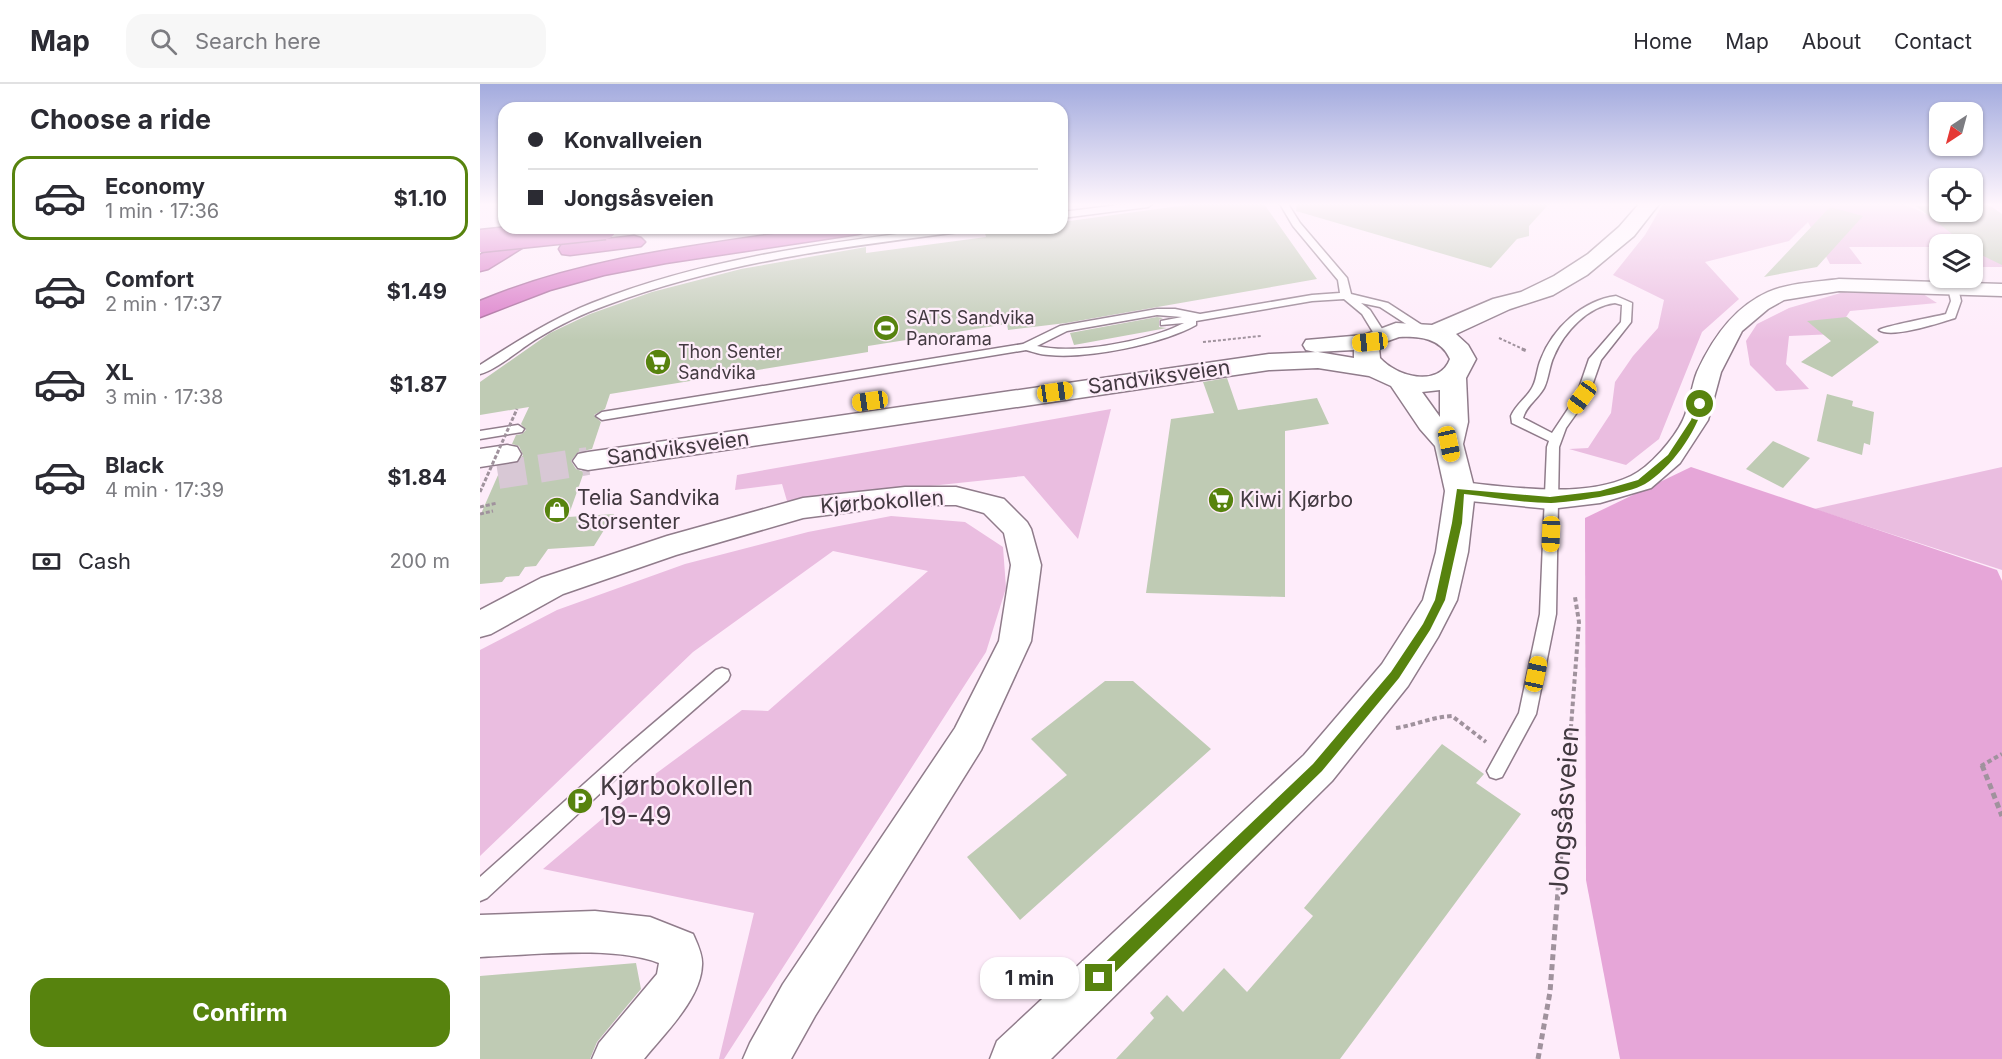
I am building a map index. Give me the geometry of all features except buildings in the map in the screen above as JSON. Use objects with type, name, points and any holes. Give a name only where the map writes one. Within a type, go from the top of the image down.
[{"type":"highway","points":[[480,264],[499,250]]},
{"type":"highway","points":[[480,259],[566,250]]},
{"type":"highway","points":[[480,310],[546,284],[615,264],[708,250]]},
{"type":"highway","points":[[480,331],[574,290],[721,250]]},
{"type":"main road","points":[[1429,332],[1501,304],[1530,296],[1572,273],[1607,250]]},
{"type":"main road","points":[[1401,382],[1430,384],[1457,365],[1530,296]]},
{"type":"main road","name":"Sandviksveien","points":[[1401,382],[1374,369],[1318,360],[1281,360],[591,450],[1238,348],[1375,338],[1396,330],[1429,332]]},
{"type":"main road","points":[[1015,1059],[1318,768],[1395,675],[1426,627],[1440,600],[1454,542],[1460,491],[1449,444],[1454,422],[1457,365],[1451,342],[1429,332]]},
{"type":"main road","points":[[1374,369],[1365,355],[1375,338]]},
{"type":"main road","points":[[1401,382],[1430,423],[1449,444]]},
{"type":"street","points":[[1460,491],[1550,500],[1600,494],[1641,482],[1671,457],[1695,420],[1709,372],[1733,328],[1760,304],[1778,295],[1839,285],[1929,287]]},
{"type":"street","points":[[1953,288],[2002,290]]},
{"type":"street","name":"Kjørbokollen","points":[[480,624],[552,586],[667,547],[803,508],[905,496],[956,496],[994,506],[1017,529],[1026,565],[1015,641],[968,739],[799,1000],[766,1059]]},
{"type":"street","points":[[480,936],[595,932],[650,938],[678,949],[681,965],[674,987],[615,1059]]},
{"type":"lane","points":[[480,370],[524,340],[556,322],[618,294],[661,280],[755,258],[815,250]]},
{"type":"lane","points":[[1317,250],[1343,280],[1346,296],[1370,317],[1375,338]]},
{"type":"lane","points":[[1885,330],[1915,326],[1951,316],[1956,302],[1953,288]]},
{"type":"lane","points":[[1165,323],[1312,298],[1346,296],[1384,305],[1429,332]]},
{"type":"lane","points":[[1496,771],[1527,714],[1548,614],[1553,447],[1556,440],[1560,428],[1582,397],[1595,359],[1626,322],[1627,303],[1612,298],[1602,300],[1568,326],[1548,356],[1538,388],[1517,414],[1516,420],[1556,440]]},
{"type":"lane","points":[[602,416],[1026,346],[1064,328],[1157,312],[1175,312],[1199,317]]},
{"type":"lane","points":[[1026,346],[1050,352],[1086,350],[1166,336],[1185,328],[1199,317]]},
{"type":"lane","points":[[480,435],[494,470]]},
{"type":"lane","points":[[480,891],[628,756],[722,675]]},
{"type":"path","points":[[1498,338],[1519,349],[1548,356]]},
{"type":"path","points":[[480,507],[517,409]]},
{"type":"path","points":[[480,514],[493,511]]},
{"type":"path","name":"Jongsåsveien","points":[[1538,1059],[1550,992],[1579,622],[1576,598],[1570,587],[1550,573]]},
{"type":"path","points":[[1387,729],[1419,723],[1432,717],[1452,716],[1504,756]]},
{"type":"path","points":[[2002,754],[1981,765],[2002,816]]},
{"type":"shaded area","points":[[1633,250],[1755,250],[1705,262],[1739,299],[1702,332],[1659,439],[1626,465],[1569,449],[1588,448],[1611,413],[1615,382],[1633,356],[1658,328],[1664,300],[1613,275]]},
{"type":"shaded area","points":[[1822,250],[1851,250],[1862,264],[1830,264]]},
{"type":"shaded area","points":[[1983,250],[2002,250],[2002,267],[1983,267]]},
{"type":"shaded area","points":[[1844,292],[1923,294],[1937,303],[1850,311],[1835,334],[1789,336],[1786,364],[1809,389],[1776,391],[1750,365],[1746,341],[1757,324],[1789,308]]},
{"type":"shaded area","points":[[1111,409],[1078,539],[1024,476],[787,501],[782,484],[735,490],[737,475]]},
{"type":"shaded area","points":[[1691,467],[1997,570],[2002,581],[2002,1059],[1620,1059],[1586,880],[1585,518]]},
{"type":"shaded area","points":[[2002,467],[2002,570],[1814,509]]},
{"type":"shaded area","points":[[891,516],[965,522],[1003,547],[1006,588],[986,652],[724,1059],[719,1059],[754,913],[543,869],[654,775],[742,710],[768,711],[928,571],[833,551],[693,652],[480,856],[480,650],[557,610],[685,564],[808,532]]},
{"type":"tunnel","points":[[498,475],[588,461]]},
{"type":"place","name":"SATS Sandvika Panorama","points":[[886,328]]},
{"type":"place","name":"Thon Senter Sandvika","points":[[658,362]]},
{"type":"place","name":"Kiwi Kjørbo","points":[[1221,500]]},
{"type":"place","name":"Telia Sandvika Storsenter","points":[[557,510]]},
{"type":"place","name":"Kjørbokollen 19-49","points":[[580,801]]},
{"type":"route","points":[[1099,978],[1318,768],[1395,675],[1434,614],[1440,600],[1457,523],[1460,491],[1550,500],[1600,494],[1641,482],[1671,457],[1695,420],[1700,404]]}]
